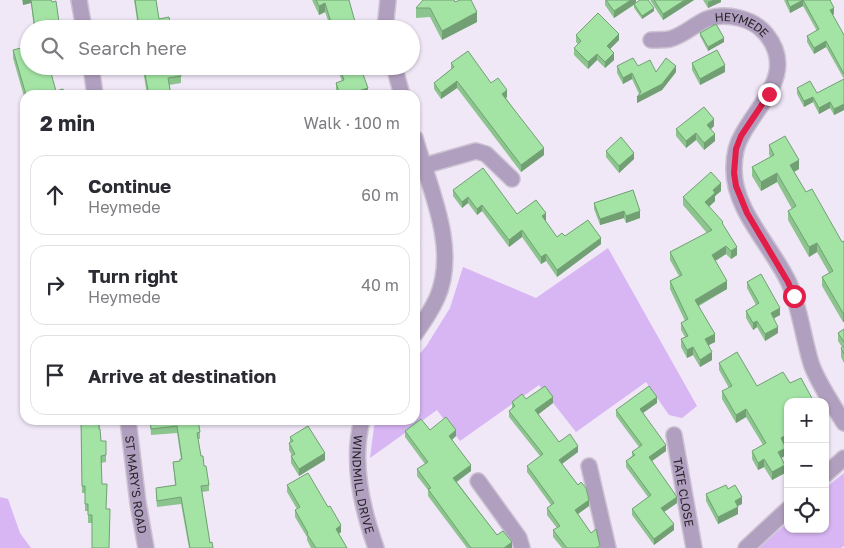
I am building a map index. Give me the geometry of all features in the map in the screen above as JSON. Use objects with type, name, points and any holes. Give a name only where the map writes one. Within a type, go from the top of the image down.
[{"type":"street","points":[[79,0],[82,20]]},
{"type":"street","points":[[386,20],[388,0]]},
{"type":"street","name":"HEYMEDE","points":[[652,40],[672,38],[708,19],[720,16],[733,16],[756,25],[766,33],[773,44],[777,56],[778,70],[775,83],[741,136],[736,149],[734,173],[736,186],[747,213],[788,282],[794,296],[812,366],[844,423]]},
{"type":"street","points":[[92,75],[94,90]]},
{"type":"street","points":[[396,75],[401,90]]},
{"type":"street","points":[[423,166],[476,151],[486,154],[512,179]]},
{"type":"street","points":[[420,156],[444,238],[445,258],[443,278],[438,296],[420,327]]},
{"type":"street","name":"ST MARY'S ROAD","points":[[129,425],[138,503],[146,548]]},
{"type":"street","name":"WINDMILL DRIVE","points":[[361,425],[358,435],[357,458],[359,483],[365,512],[376,548]]},
{"type":"street","name":"TATE CLOSE","points":[[674,435],[694,548]]},
{"type":"street","points":[[829,471],[844,458]]},
{"type":"street","points":[[589,466],[608,548]]},
{"type":"street","points":[[478,481],[519,538],[522,548]]},
{"type":"street","points":[[746,548],[784,513]]},
{"type":"shaded area","points":[[608,248],[697,406],[682,418],[669,415],[646,382],[576,432],[539,385],[460,441],[437,410],[420,422],[420,354],[450,308],[463,267],[536,298]]},
{"type":"shaded area","points":[[375,425],[416,425],[370,458]]},
{"type":"shaded area","points":[[844,473],[844,546],[841,548],[759,548],[784,526],[784,533],[829,533],[829,485]]},
{"type":"shaded area","points":[[0,497],[8,499],[20,533],[31,548],[0,548]]},
{"type":"building","points":[[31,0],[56,1],[59,20],[34,20]]},
{"type":"building","points":[[135,0],[156,0],[159,19],[169,17],[170,20],[138,20]]},
{"type":"building","points":[[316,0],[349,0],[355,20],[330,20],[325,3],[319,6]]},
{"type":"building","points":[[423,0],[454,0],[455,2],[471,0],[477,12],[442,31],[430,8],[416,8]]},
{"type":"building","points":[[606,0],[631,0],[614,11]]},
{"type":"building","points":[[640,0],[648,0],[654,8],[642,16],[634,4]]},
{"type":"building","points":[[654,0],[685,0],[663,14]]},
{"type":"building","points":[[787,0],[803,0],[790,7]]},
{"type":"building","points":[[803,0],[830,0],[834,8],[830,10],[844,35],[844,74],[826,41],[814,48],[807,36],[819,29]]},
{"type":"building","points":[[598,13],[619,34],[607,46],[614,53],[605,62],[597,54],[588,62],[574,48],[581,41],[576,35]]},
{"type":"building","points":[[716,24],[724,38],[708,47],[700,33]]},
{"type":"building","points":[[20,48],[20,74],[13,50]]},
{"type":"building","points":[[717,50],[725,65],[700,79],[692,63]]},
{"type":"building","points":[[468,51],[491,83],[498,78],[507,90],[502,94],[544,148],[521,165],[457,81],[441,93],[434,83],[454,67],[451,63]]},
{"type":"building","points":[[633,58],[638,66],[650,60],[656,72],[666,58],[676,66],[662,84],[637,97],[641,92],[632,73],[623,78],[617,66]]},
{"type":"building","points":[[20,75],[52,75],[56,90],[25,90]]},
{"type":"building","points":[[145,75],[181,75],[168,78],[170,90],[148,90]]},
{"type":"building","points":[[342,75],[363,75],[368,88],[361,90],[338,90],[336,83],[344,80]]},
{"type":"building","points":[[844,79],[844,104],[834,109],[830,102],[819,108],[813,97],[804,101],[797,88],[810,81],[817,93]]},
{"type":"building","points":[[704,107],[714,119],[707,125],[715,134],[704,143],[696,133],[686,141],[676,129]]},
{"type":"building","points":[[785,136],[799,160],[790,165],[806,192],[812,189],[842,242],[844,241],[844,313],[822,277],[833,271],[817,243],[809,247],[788,211],[796,206],[777,173],[761,182],[752,167],[774,155],[769,145]]},
{"type":"building","points":[[621,137],[634,153],[619,166],[606,151]]},
{"type":"building","points":[[483,168],[517,214],[536,200],[546,213],[542,216],[557,237],[562,233],[565,236],[588,220],[601,238],[557,270],[546,254],[541,257],[522,230],[509,240],[482,205],[477,209],[468,197],[462,202],[453,190]]},
{"type":"building","points":[[711,172],[721,183],[713,190],[715,193],[705,202],[723,222],[737,247],[731,251],[726,246],[712,255],[727,281],[695,300],[715,334],[705,339],[712,352],[700,360],[693,347],[687,350],[681,339],[688,336],[681,323],[688,319],[670,281],[682,275],[670,252],[712,230],[683,197]]},
{"type":"building","points":[[633,190],[640,211],[626,216],[624,211],[600,219],[594,203]]},
{"type":"building","points":[[761,274],[780,308],[771,313],[778,327],[765,334],[757,321],[753,323],[746,311],[759,303],[747,282]]},
{"type":"building","points":[[844,329],[844,342],[838,333]]},
{"type":"building","points":[[737,352],[757,386],[783,372],[790,383],[801,378],[812,398],[784,398],[784,436],[781,438],[784,449],[778,452],[784,466],[772,472],[764,459],[758,463],[752,451],[766,443],[746,409],[736,415],[722,391],[732,386],[719,363]]},
{"type":"building","points":[[545,386],[553,397],[535,410],[559,442],[570,434],[578,446],[559,460],[578,485],[581,482],[586,488],[589,500],[575,510],[591,533],[596,529],[600,546],[596,548],[567,548],[553,530],[560,526],[547,508],[554,503],[527,466],[543,454],[509,411],[515,406],[512,402],[522,394],[526,399]]},
{"type":"building","points":[[649,386],[657,397],[640,409],[666,445],[649,457],[677,497],[661,508],[674,524],[654,539],[632,509],[651,495],[626,461],[635,455],[632,452],[642,445],[616,410]]},
{"type":"building","points":[[446,417],[456,430],[449,436],[471,465],[453,478],[497,535],[503,531],[512,542],[504,548],[471,548],[428,489],[431,488],[417,469],[428,462],[405,431],[413,425],[420,425],[421,419],[430,430]]},
{"type":"building","points":[[81,425],[99,425],[101,441],[106,441],[106,455],[101,456],[102,484],[107,484],[106,509],[110,509],[109,548],[92,548],[92,515],[88,515],[88,504],[85,504],[85,486],[82,486]]},
{"type":"building","points":[[151,425],[199,425],[200,432],[197,433],[209,485],[201,486],[210,543],[212,542],[213,548],[190,548],[181,497],[157,501],[156,488],[176,485],[173,462],[182,459],[177,426],[151,429]]},
{"type":"building","points":[[308,426],[325,453],[299,469],[291,456],[295,454],[289,443],[293,441],[290,437]]},
{"type":"building","points":[[308,473],[341,525],[336,529],[347,548],[316,548],[307,534],[295,510],[300,507],[287,485]]},
{"type":"building","points":[[726,485],[728,489],[735,485],[742,497],[735,501],[738,507],[718,517],[706,494]]},
{"type":"route","points":[[769,94],[741,136],[736,149],[734,173],[739,198],[788,282],[794,296]]}]
